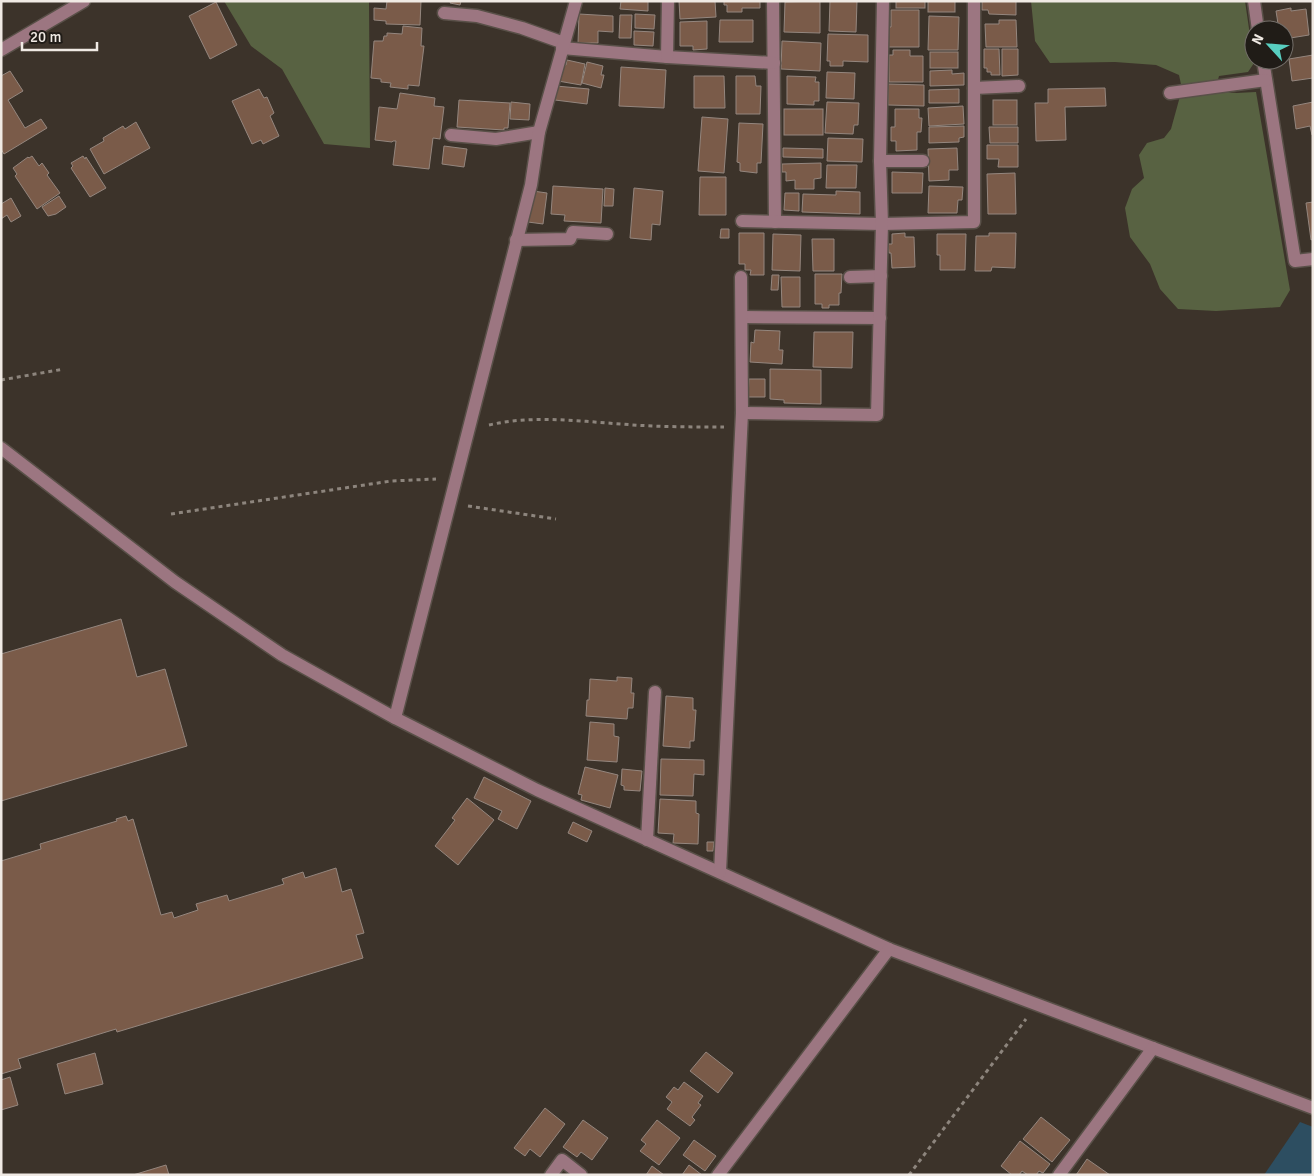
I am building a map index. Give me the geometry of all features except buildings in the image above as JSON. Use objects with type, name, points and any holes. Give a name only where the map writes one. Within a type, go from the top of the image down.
[{"type":"street","points":[[1,50],[84,1]]},
{"type":"street","points":[[395,718],[531,185],[540,132],[576,1]]},
{"type":"street","points":[[667,57],[668,1]]},
{"type":"street","points":[[774,1],[775,222]]},
{"type":"street","points":[[742,414],[877,415],[882,224],[880,161],[882,1]]},
{"type":"street","points":[[742,221],[882,224],[974,222],[974,1]]},
{"type":"street","points":[[1254,1],[1257,20]]},
{"type":"street","points":[[444,13],[477,16],[522,28],[563,46],[667,57],[774,63]]},
{"type":"street","points":[[1264,70],[1295,261],[1313,259]]},
{"type":"street","points":[[1170,93],[1266,80]]},
{"type":"street","points":[[974,88],[1019,86]]},
{"type":"street","points":[[451,135],[496,139],[540,132]]},
{"type":"street","points":[[880,161],[923,161]]},
{"type":"street","points":[[516,240],[570,239],[573,232],[607,234]]},
{"type":"street","points":[[850,277],[881,276]]},
{"type":"street","points":[[720,872],[742,414],[741,277]]},
{"type":"street","points":[[742,317],[880,318]]},
{"type":"street","points":[[1,448],[183,588],[282,655],[395,718],[537,790],[889,949],[1313,1108]]},
{"type":"street","points":[[647,840],[655,692]]},
{"type":"street","points":[[718,1175],[889,949]]},
{"type":"street","points":[[1059,1175],[1153,1048]]},
{"type":"street","points":[[551,1175],[562,1160],[581,1175]]},
{"type":"path","points":[[1,380],[64,368]]},
{"type":"path","points":[[468,430],[510,420],[562,420],[660,427],[741,427]]},
{"type":"path","points":[[171,514],[391,481],[456,477]]},
{"type":"path","points":[[450,504],[556,519]]},
{"type":"path","points":[[909,1175],[1037,1004]]},
{"type":"green space","points":[[224,1],[369,1],[370,148],[324,144],[282,69],[251,46]]},
{"type":"green space","points":[[1031,1],[1245,1],[1248,20],[1244,20],[1244,70],[1249,70],[1248,72],[1219,76],[1216,87],[1231,93],[1256,92],[1290,290],[1280,307],[1216,311],[1178,309],[1160,289],[1150,264],[1130,237],[1125,208],[1132,189],[1144,178],[1139,155],[1147,143],[1164,138],[1171,129],[1182,89],[1179,75],[1156,65],[1115,62],[1050,63],[1035,41]]},
{"type":"water","points":[[1300,1122],[1313,1127],[1313,1175],[1264,1175]]}]
